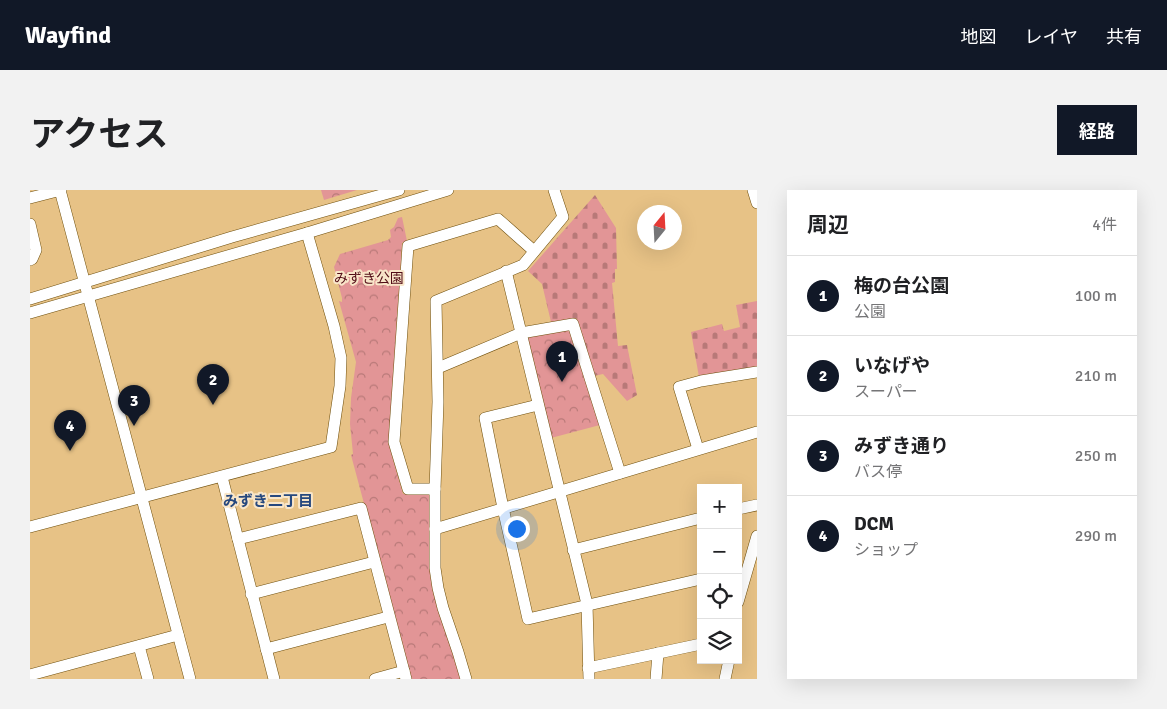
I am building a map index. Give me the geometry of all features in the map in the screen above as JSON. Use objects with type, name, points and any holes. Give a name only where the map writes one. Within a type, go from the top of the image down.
[{"type":"street","points":[[30,198],[60,190],[190,679]]},
{"type":"street","points":[[30,299],[248,233],[399,190]]},
{"type":"street","points":[[30,313],[307,234],[448,190]]},
{"type":"street","points":[[466,679],[438,588],[435,568],[434,529],[438,368],[436,301],[523,265],[563,218],[554,190]]},
{"type":"street","points":[[754,190],[757,202]]},
{"type":"street","points":[[435,489],[408,489],[394,442],[408,246],[498,219],[534,251]]},
{"type":"street","points":[[30,224],[36,250],[32,260],[30,260]]},
{"type":"street","points":[[30,527],[331,447],[340,386],[341,358],[334,326],[307,234]]},
{"type":"street","points":[[506,271],[586,604],[588,673],[658,653],[697,645]]},
{"type":"street","points":[[438,368],[521,333],[573,324],[620,473]]},
{"type":"street","points":[[698,449],[679,388],[701,381],[757,372]]},
{"type":"street","points":[[538,405],[485,418],[528,618],[697,580]]},
{"type":"street","points":[[434,529],[757,432]]},
{"type":"street","points":[[222,477],[274,679]]},
{"type":"street","points":[[742,508],[757,504]]},
{"type":"street","points":[[238,539],[361,508],[388,617],[405,675],[375,679]]},
{"type":"street","points":[[573,550],[697,519]]},
{"type":"street","points":[[743,570],[757,536]]},
{"type":"street","points":[[251,594],[374,562]]},
{"type":"street","points":[[266,649],[388,617]]},
{"type":"street","points":[[30,675],[178,634]]},
{"type":"street","points":[[139,646],[148,679]]},
{"type":"street","points":[[656,679],[658,653]]},
{"type":"street","points":[[725,679],[728,664]]},
{"type":"green space","points":[[321,190],[357,190],[324,200]]},
{"type":"green space","points":[[595,195],[616,228],[617,269],[615,269],[615,282],[612,283],[618,346],[627,345],[637,395],[627,401],[603,374],[594,376],[576,318],[551,322],[542,284],[528,271]]},
{"type":"green space","name":"みずき公園","points":[[402,217],[407,241],[402,243],[389,441],[403,494],[426,494],[430,496],[430,575],[434,596],[450,640],[461,679],[411,679],[351,455],[353,454],[350,424],[351,398],[356,362],[339,301],[342,302],[342,298],[334,267],[340,254],[388,240],[391,237],[390,230],[394,227],[398,218]]},
{"type":"green space","points":[[757,301],[757,367],[699,377],[691,332],[722,324],[724,331],[740,327],[736,305]]},
{"type":"green space","points":[[567,330],[570,332],[600,425],[551,438],[526,340],[529,336]]},
{"type":"place","name":"梅の台公園","points":[[562,382]]},
{"type":"place","name":"いなげや","points":[[213,405]]},
{"type":"place","name":"みずき通り","points":[[134,426]]},
{"type":"place","name":"DCM","points":[[70,451]]},
{"type":"district","name":"みずき二丁目","points":[[268,501]]}]
